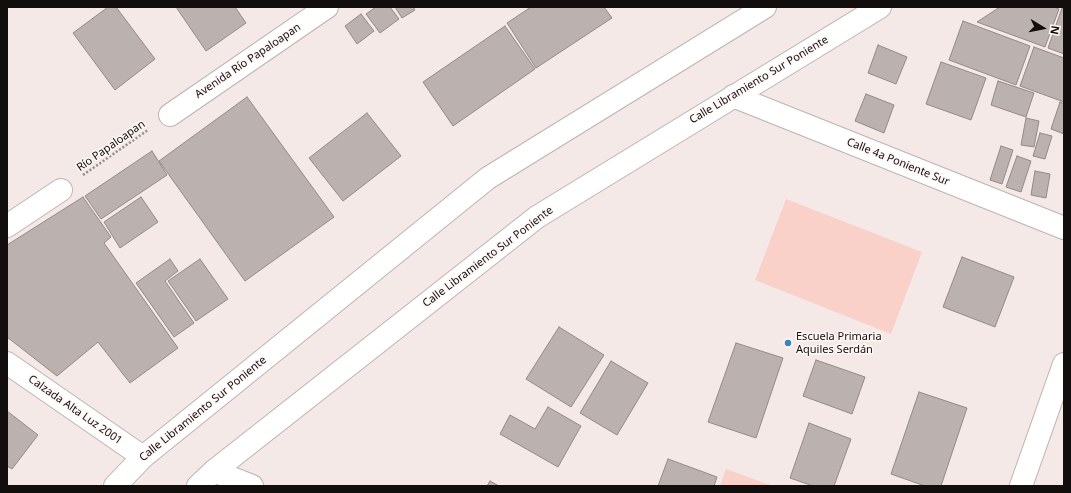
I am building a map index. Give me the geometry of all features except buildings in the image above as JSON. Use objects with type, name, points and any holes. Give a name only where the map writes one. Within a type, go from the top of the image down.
[{"type":"main road","name":"Avenida Río Papaloapan","points":[[170,115],[327,7]]},
{"type":"main road","name":"Calle Libramiento Sur Poniente","points":[[114,486],[143,457],[488,178],[765,7]]},
{"type":"main road","name":"Calle Libramiento Sur Poniente","points":[[198,486],[214,470],[537,217],[880,7]]},
{"type":"main road","name":"Calle 4a Poniente Sur","points":[[733,96],[1064,228]]},
{"type":"main road","points":[[7,226],[61,190]]},
{"type":"main road","name":"Calzada Alta Luz 2001","points":[[7,363],[143,457]]},
{"type":"main road","points":[[1021,486],[1064,364]]},
{"type":"main road","points":[[214,470],[252,486]]},
{"type":"path","name":"Río Papaloapan","points":[[61,190],[170,115]]},
{"type":"shaded area","points":[[786,199],[922,252],[891,334],[755,280]]},
{"type":"shaded area","points":[[726,469],[773,486],[720,486]]},
{"type":"place","name":"Escuela Primaria Aquiles Serdán","points":[[788,343]]}]
